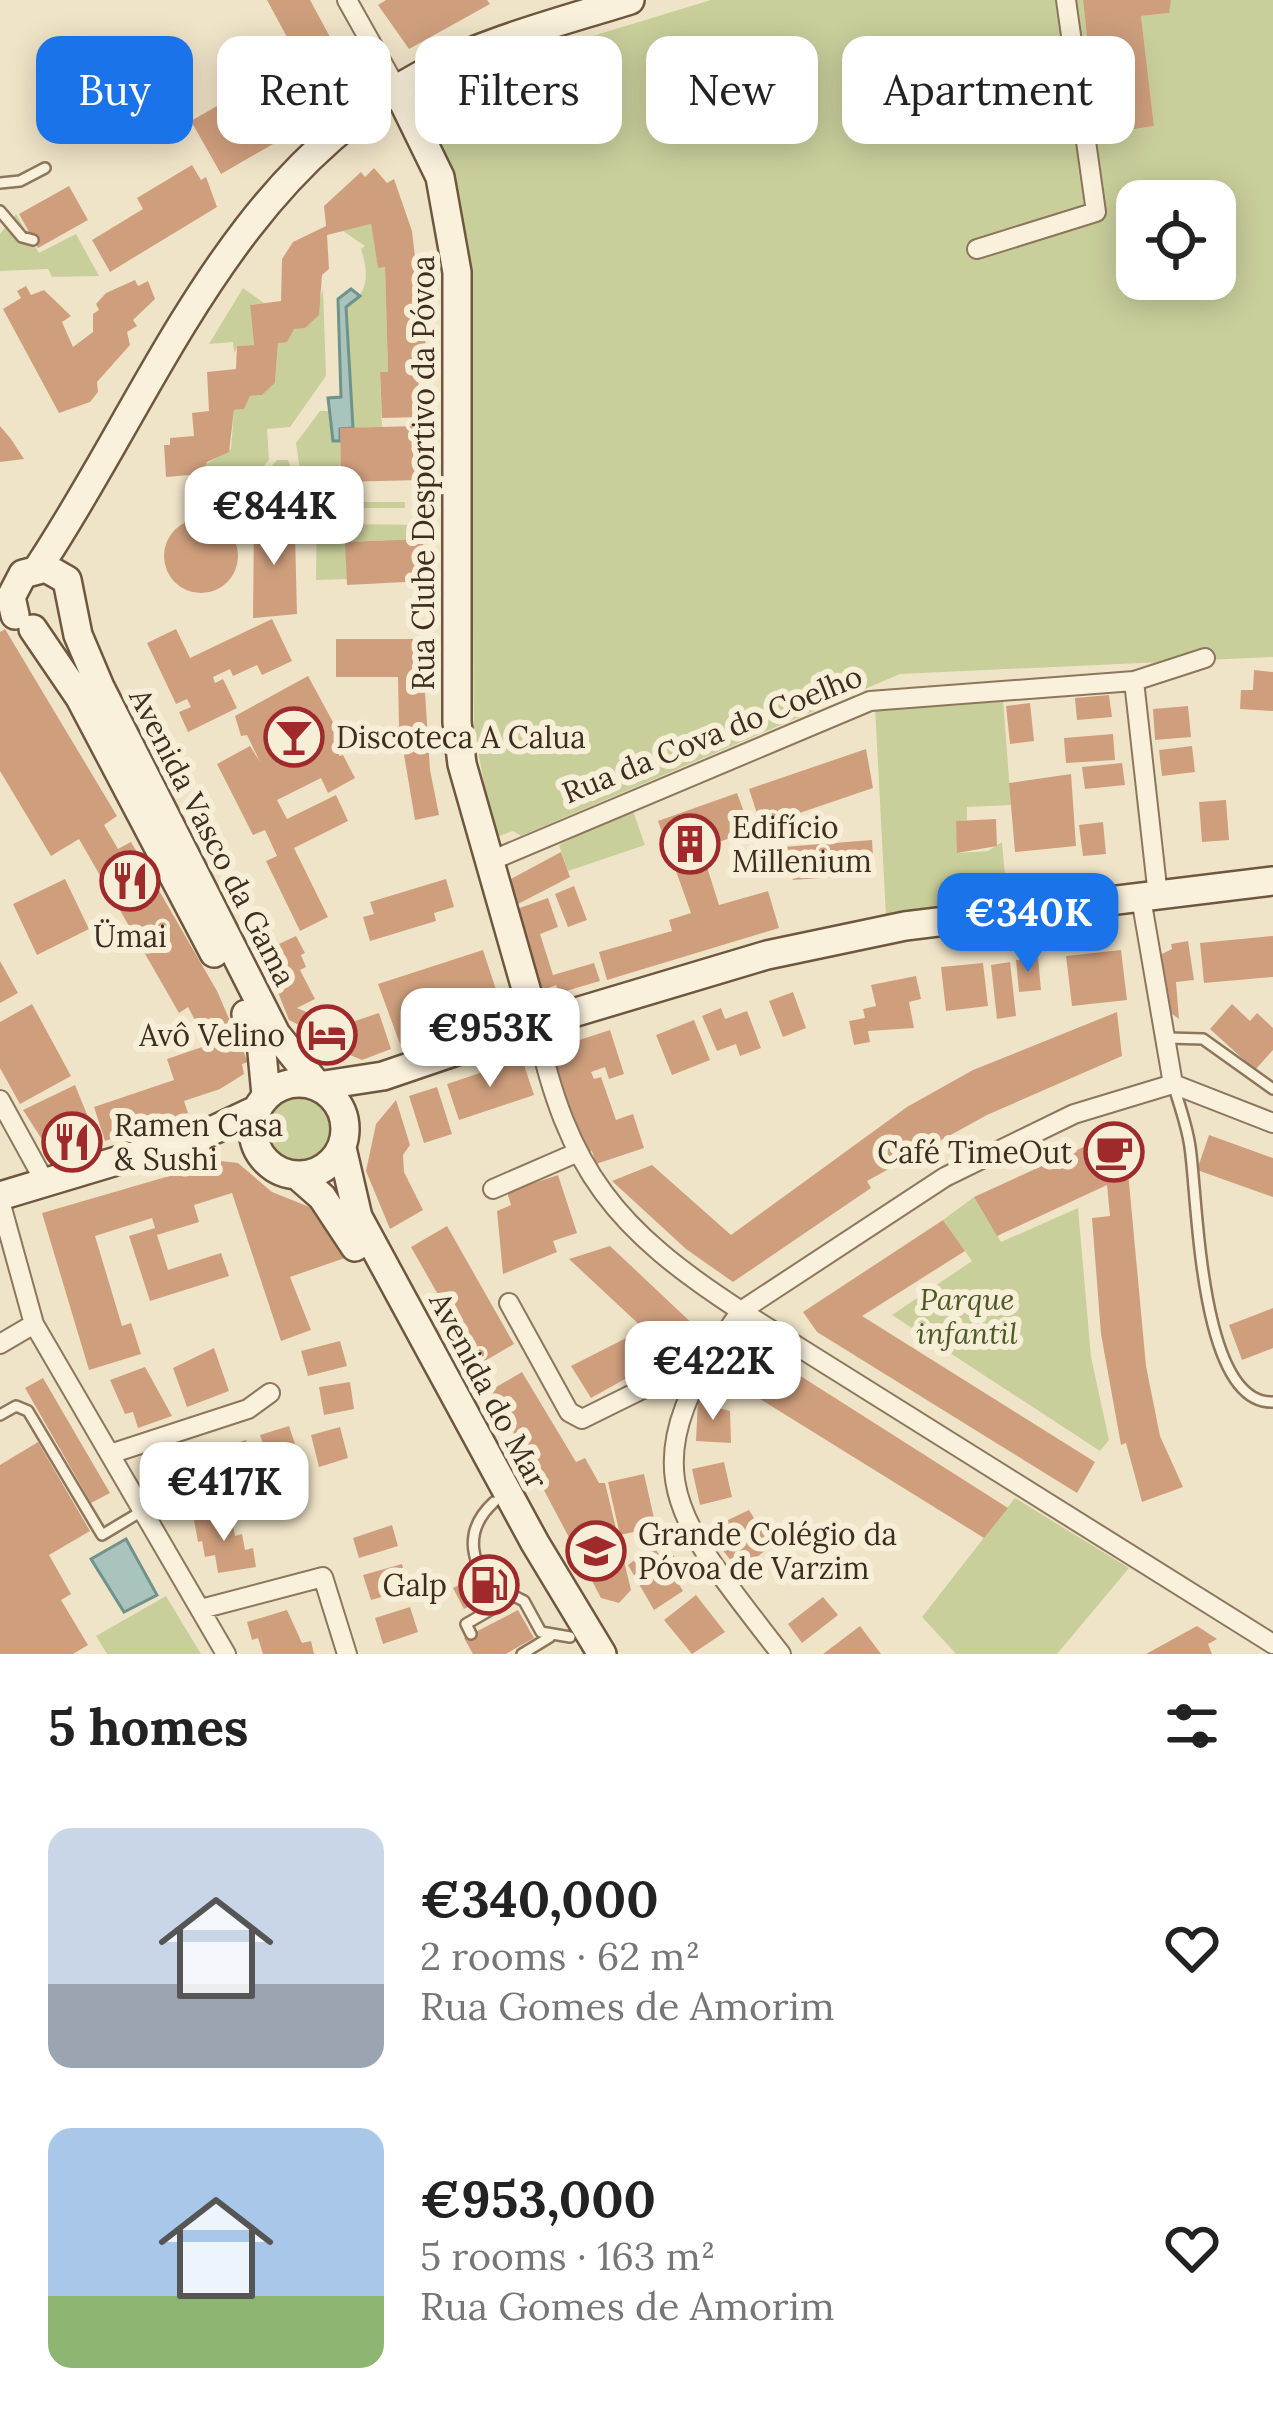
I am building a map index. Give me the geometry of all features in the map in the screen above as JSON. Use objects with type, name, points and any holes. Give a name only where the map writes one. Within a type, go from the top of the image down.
[{"type":"main road","points":[[69,521],[70,593],[57,627],[16,614],[10,597],[20,572],[69,521],[191,304],[273,196],[346,126],[419,76],[495,41],[630,0]]},
{"type":"main road","name":"Rua Clube Desportivo da Póvoa","points":[[398,92],[440,177],[454,237],[457,722],[488,862]]},
{"type":"main road","points":[[20,572],[70,593]]},
{"type":"main road","name":"Avenida Vasco da Gama","points":[[70,593],[100,687],[276,1034],[318,1086]]},
{"type":"main road","name":"Avenida Vasco da Gama","points":[[16,614],[80,698],[261,1042],[261,1103]]},
{"type":"main road","points":[[488,862],[536,1024]]},
{"type":"main road","points":[[0,1199],[202,1135],[300,1082],[318,1086],[383,1076],[536,1024],[813,946],[905,926],[1273,881]]},
{"type":"main road","points":[[202,1135],[255,1147],[280,1173],[298,1176],[332,1163],[383,1076]]},
{"type":"main road","points":[[318,1086],[343,1112],[344,1139]]},
{"type":"main road","points":[[255,1147],[261,1103]]},
{"type":"main road","name":"Avenida do Mar","points":[[344,1139],[358,1217],[602,1654]]},
{"type":"main road","name":"Avenida do Mar","points":[[298,1176],[343,1225],[566,1643]]},
{"type":"street","points":[[347,0],[398,92]]},
{"type":"street","points":[[977,249],[1096,212],[1066,0]]},
{"type":"street","name":"Rua da Cova do Coelho","points":[[488,862],[870,701],[1134,681],[1205,658]]},
{"type":"street","points":[[1134,681],[1149,897],[1173,1084]]},
{"type":"street","points":[[536,1024],[576,1153],[594,1187],[687,1276],[1273,1644]]},
{"type":"street","points":[[782,1654],[695,1543],[677,1505],[672,1456],[690,1391],[741,1311],[998,1147],[1074,1114],[1173,1084],[1273,1123]]},
{"type":"street","points":[[0,1100],[45,1182]]},
{"type":"street","points":[[493,1189],[576,1153]]},
{"type":"street","points":[[0,1199],[34,1324],[226,1654]]},
{"type":"street","points":[[508,1303],[569,1412],[582,1419],[657,1382],[690,1391]]},
{"type":"street","points":[[0,1344],[34,1324]]},
{"type":"street","points":[[110,1454],[248,1409],[270,1393]]},
{"type":"street","points":[[200,1610],[323,1576],[347,1654]]},
{"type":"lane","points":[[0,183],[20,181],[46,168]]},
{"type":"lane","points":[[0,211],[22,237],[33,240]]},
{"type":"lane","points":[[1168,1038],[1203,1039],[1273,1089]]},
{"type":"lane","points":[[1173,1084],[1190,1139],[1201,1272],[1229,1377],[1243,1394],[1273,1402]]},
{"type":"lane","points":[[0,1415],[16,1406],[28,1411],[102,1535],[143,1511]]},
{"type":"lane","points":[[494,1502],[472,1529],[471,1550],[497,1606]]},
{"type":"lane","points":[[471,1634],[466,1624],[514,1596],[524,1601],[541,1632],[566,1643]]},
{"type":"lane","points":[[523,1654],[566,1643]]},
{"type":"green space","points":[[711,0],[1083,0],[1087,36],[842,36],[842,144],[1135,144],[1135,129],[1154,126],[1141,16],[1168,13],[1171,0],[1273,0],[1273,657],[900,674],[521,836],[513,831],[499,836],[494,832],[474,732],[470,256],[455,178],[439,144],[622,144],[622,36],[593,36]]},
{"type":"green space","points":[[16,214],[39,253],[76,234],[99,276],[52,277],[48,269],[0,271],[0,234]]},
{"type":"green space","points":[[371,224],[378,267],[385,267],[388,372],[380,373],[382,427],[353,428],[346,307],[363,289],[366,275],[361,249],[365,246],[343,231]]},
{"type":"green space","points":[[243,288],[264,303],[250,305],[254,345],[238,346],[234,353],[233,342],[209,344]]},
{"type":"green space","points":[[323,289],[326,376],[290,427],[267,429],[269,460],[262,468],[239,482],[203,489],[201,467],[231,449],[234,410],[243,409],[250,396],[262,395],[275,383],[278,343],[318,306]]},
{"type":"green space","points":[[320,411],[328,411],[333,440],[340,441],[341,472],[323,486],[300,470],[296,443]]},
{"type":"green space","points":[[277,460],[288,460],[295,479],[317,494],[358,486],[359,502],[405,502],[405,508],[358,508],[359,524],[422,525],[423,539],[346,542],[347,579],[316,580],[317,500],[225,499],[259,481]]},
{"type":"green space","points":[[1003,699],[1011,805],[967,807],[967,820],[956,822],[958,853],[988,851],[1002,842],[1007,899],[886,916],[875,707]]},
{"type":"green space","points":[[632,808],[645,845],[568,871],[559,845]]},
{"type":"green space","points":[[298,1093],[325,1104],[336,1131],[325,1158],[298,1169],[271,1158],[260,1131],[271,1104]]},
{"type":"green space","name":"Parque infantil","points":[[974,1197],[1001,1242],[1078,1208],[1091,1357],[1109,1440],[1100,1451],[892,1315],[972,1261],[943,1220]]},
{"type":"green space","points":[[1015,1498],[1129,1568],[1057,1654],[956,1654],[922,1617]]},
{"type":"green space","points":[[166,1596],[201,1654],[107,1654],[96,1636]]},
{"type":"water","points":[[351,289],[360,296],[346,307],[353,428],[340,429],[340,441],[333,441],[328,398],[341,397],[338,299]]},
{"type":"water","points":[[126,1539],[157,1595],[124,1612],[91,1559]]},
{"type":"building","points":[[267,0],[310,0],[329,36],[286,36]]},
{"type":"building","points":[[386,0],[487,0],[490,4],[432,36],[415,36],[415,46],[409,49],[378,5]]},
{"type":"building","points":[[1083,0],[1171,0],[1169,13],[1141,16],[1154,126],[1135,129],[1135,36],[1087,36]]},
{"type":"building","points":[[217,106],[217,144],[273,144],[221,174],[193,120]]},
{"type":"building","points":[[192,165],[201,180],[206,177],[217,207],[110,272],[92,240],[143,209],[137,198]]},
{"type":"building","points":[[374,168],[387,183],[394,179],[412,231],[416,265],[423,264],[426,370],[418,370],[420,417],[382,418],[380,372],[388,372],[385,267],[378,268],[371,224],[327,235],[329,269],[322,275],[319,315],[305,328],[294,329],[287,342],[278,343],[275,383],[262,395],[250,396],[244,409],[234,410],[229,452],[207,462],[202,474],[166,477],[164,445],[170,445],[170,438],[194,436],[192,413],[209,411],[207,372],[236,369],[237,346],[254,345],[250,305],[281,301],[282,259],[293,242],[326,226],[324,206],[361,172],[365,177]]},
{"type":"building","points":[[69,186],[88,220],[38,248],[19,214]]},
{"type":"building","points":[[135,280],[138,286],[148,281],[155,299],[133,320],[137,326],[127,332],[130,345],[97,382],[98,392],[90,402],[59,413],[3,309],[21,298],[17,291],[26,286],[31,295],[44,290],[71,316],[62,322],[73,347],[93,332],[93,314],[99,310],[96,304],[106,293]]},
{"type":"building","points":[[0,426],[11,439],[24,459],[0,462]]},
{"type":"building","points":[[419,426],[421,480],[341,482],[340,428]]},
{"type":"building","points":[[201,519],[227,530],[238,556],[227,582],[201,593],[175,582],[164,556],[175,530]]},
{"type":"building","points":[[291,520],[295,533],[297,614],[253,618],[254,521]]},
{"type":"building","points":[[423,539],[425,581],[347,585],[345,542]]},
{"type":"building","points":[[272,619],[292,661],[262,675],[257,665],[233,676],[230,669],[213,677],[215,683],[223,679],[237,708],[188,732],[179,712],[191,707],[187,699],[176,704],[147,643],[176,629],[190,658]]},
{"type":"building","points":[[5,629],[117,816],[104,825],[118,849],[131,842],[217,991],[248,1062],[242,1064],[244,1074],[220,1089],[184,1101],[188,1113],[105,1141],[94,1107],[174,1080],[167,1059],[208,1045],[188,1007],[179,1013],[79,839],[51,856],[0,771],[0,632]]},
{"type":"building","points":[[336,639],[413,639],[413,677],[424,677],[430,770],[439,815],[415,820],[399,725],[398,677],[336,677]]},
{"type":"building","points":[[1254,670],[1273,672],[1273,711],[1240,709],[1241,690],[1253,690]]},
{"type":"building","points":[[308,676],[340,735],[339,756],[343,755],[355,778],[328,793],[321,778],[277,800],[287,819],[336,795],[348,821],[294,848],[328,917],[300,931],[266,861],[277,856],[265,830],[253,835],[217,764],[250,746],[260,762],[247,735],[241,736],[235,716]]},
{"type":"building","points":[[1109,695],[1112,717],[1077,720],[1075,698]]},
{"type":"building","points":[[1030,703],[1034,741],[1010,744],[1006,706]]},
{"type":"building","points":[[1188,706],[1191,737],[1155,740],[1153,709]]},
{"type":"building","points":[[1113,734],[1115,760],[1066,763],[1064,738]]},
{"type":"building","points":[[1192,746],[1195,772],[1162,776],[1159,750]]},
{"type":"building","points":[[866,749],[873,788],[761,826],[749,789]]},
{"type":"building","points":[[1122,763],[1125,785],[1085,789],[1082,767]]},
{"type":"building","points":[[1071,774],[1076,846],[1015,852],[1009,783]]},
{"type":"building","points":[[737,793],[751,831],[701,848],[719,905],[768,891],[779,928],[607,980],[599,952],[672,931],[669,920],[691,913],[658,821]]},
{"type":"building","points":[[1226,800],[1229,840],[1202,842],[1199,802]]},
{"type":"building","points":[[996,819],[997,846],[957,853],[956,821]]},
{"type":"building","points":[[1103,822],[1106,854],[1083,856],[1079,825]]},
{"type":"building","points":[[872,840],[874,874],[793,880],[783,847]]},
{"type":"building","points":[[561,852],[570,877],[518,904],[509,880]]},
{"type":"building","points":[[65,879],[89,929],[37,955],[13,904]]},
{"type":"building","points":[[446,879],[454,907],[434,913],[436,921],[370,941],[363,917],[374,914],[370,902]]},
{"type":"building","points":[[574,886],[587,920],[568,927],[555,894]]},
{"type":"building","points":[[548,898],[558,927],[540,934],[553,975],[594,963],[600,981],[559,993],[556,985],[538,992],[511,911]]},
{"type":"building","points":[[296,936],[305,953],[301,955],[306,967],[300,970],[315,999],[297,1008],[340,1026],[379,1013],[391,1049],[362,1060],[304,1036],[307,1029],[289,1020],[262,952]]},
{"type":"building","points":[[1273,936],[1273,977],[1204,983],[1200,943]]},
{"type":"building","points":[[1188,941],[1194,980],[1176,982],[1179,1019],[1168,1011],[1156,957],[1172,949],[1171,944]]},
{"type":"building","points":[[483,950],[503,1011],[400,1044],[378,984]]},
{"type":"building","points":[[1121,950],[1127,1000],[1072,1006],[1066,956]]},
{"type":"building","points":[[1038,958],[1041,990],[1019,992],[1016,960]]},
{"type":"building","points":[[0,961],[18,993],[0,1003]]},
{"type":"building","points":[[1010,962],[1016,1016],[997,1019],[991,965]]},
{"type":"building","points":[[983,963],[988,1006],[946,1011],[941,967]]},
{"type":"building","points":[[916,976],[921,999],[909,1002],[914,1028],[868,1031],[870,1042],[854,1045],[849,1021],[865,1018],[863,1009],[876,1006],[871,985]]},
{"type":"building","points":[[793,992],[806,1028],[783,1037],[769,1001]]},
{"type":"building","points":[[32,1004],[71,1076],[20,1104],[0,1068],[0,1022]]},
{"type":"building","points":[[1232,1004],[1250,1021],[1257,1013],[1273,1028],[1273,1050],[1255,1070],[1210,1029]]},
{"type":"building","points":[[721,1008],[725,1019],[747,1011],[761,1048],[740,1056],[736,1044],[717,1051],[702,1016]]},
{"type":"building","points":[[1117,1012],[1122,1056],[987,1115],[867,1181],[871,1188],[733,1282],[686,1249],[612,1181],[652,1165],[731,1235],[907,1107],[973,1070]]},
{"type":"building","points":[[694,1020],[710,1060],[672,1075],[656,1035]]},
{"type":"building","points":[[610,1030],[624,1074],[609,1079],[605,1067],[591,1072],[594,1079],[601,1077],[616,1120],[633,1114],[644,1148],[596,1164],[592,1151],[585,1154],[554,1060],[564,1057],[561,1046]]},
{"type":"building","points":[[522,1059],[534,1095],[459,1120],[447,1084]]},
{"type":"building","points":[[75,1085],[99,1144],[54,1158],[23,1110]]},
{"type":"building","points":[[437,1087],[452,1134],[424,1143],[409,1096]]},
{"type":"building","points":[[396,1100],[410,1145],[403,1155],[404,1172],[423,1210],[390,1229],[366,1171],[376,1124]]},
{"type":"building","points":[[1209,1135],[1273,1158],[1273,1197],[1197,1170]]},
{"type":"building","points":[[1101,1139],[1119,1140],[1126,1150],[1146,1366],[1160,1436],[1183,1487],[1142,1502],[1126,1443],[1121,1445],[1101,1334],[1092,1218],[1110,1216],[1107,1185],[997,1236],[974,1197]]},
{"type":"building","points":[[221,1161],[238,1163],[272,1192],[312,1208],[341,1247],[345,1258],[290,1277],[311,1330],[281,1341],[232,1193],[194,1205],[199,1222],[157,1235],[168,1270],[221,1253],[229,1276],[150,1301],[129,1236],[155,1228],[152,1218],[95,1236],[122,1326],[131,1323],[141,1354],[89,1370],[42,1213]]},
{"type":"building","points":[[558,1175],[577,1233],[553,1241],[557,1252],[503,1274],[497,1211],[511,1205],[507,1192]]},
{"type":"building","points":[[943,1220],[965,1251],[862,1316],[1095,1462],[1077,1493],[817,1332],[803,1312]]},
{"type":"building","points":[[447,1226],[514,1344],[478,1365],[411,1247]]},
{"type":"building","points":[[610,1246],[698,1329],[670,1354],[591,1398],[571,1366],[644,1329],[569,1259]]},
{"type":"building","points":[[1273,1308],[1273,1348],[1242,1360],[1229,1325]]},
{"type":"building","points":[[340,1341],[347,1366],[308,1376],[301,1351]]},
{"type":"building","points":[[214,1348],[229,1391],[187,1407],[173,1368]]},
{"type":"building","points":[[746,1349],[758,1349],[1008,1508],[984,1538],[736,1384],[732,1369]]},
{"type":"building","points":[[145,1367],[172,1416],[138,1428],[133,1412],[125,1414],[110,1380]]},
{"type":"building","name":"Grande Colégio da Póvoa de Varzim","points":[[522,1372],[576,1462],[585,1458],[599,1483],[605,1483],[631,1590],[619,1603],[601,1598],[491,1390]]},
{"type":"building","points":[[43,1378],[110,1493],[91,1503],[25,1388]]},
{"type":"building","points":[[350,1382],[354,1409],[324,1415],[319,1387]]},
{"type":"building","points":[[718,1400],[718,1408],[730,1411],[731,1443],[696,1441],[698,1401]]},
{"type":"building","points":[[289,1426],[299,1456],[271,1466],[260,1435]]},
{"type":"building","points":[[340,1427],[348,1458],[319,1467],[311,1435]]},
{"type":"building","points":[[246,1440],[258,1476],[231,1485],[219,1448]]},
{"type":"building","points":[[38,1442],[90,1531],[49,1555],[71,1594],[61,1600],[88,1645],[73,1654],[0,1654],[0,1465]]},
{"type":"building","points":[[200,1456],[214,1501],[177,1513],[163,1467]]},
{"type":"building","points":[[724,1462],[732,1497],[700,1505],[692,1469]]},
{"type":"building","points":[[644,1474],[656,1527],[620,1535],[608,1482]]},
{"type":"building","points":[[749,1510],[771,1546],[739,1571],[707,1530]]},
{"type":"building","points":[[231,1514],[235,1536],[242,1534],[245,1550],[253,1548],[256,1567],[218,1573],[215,1555],[205,1557],[202,1541],[198,1542],[194,1520]]},
{"type":"building","points":[[392,1525],[398,1546],[359,1558],[353,1538]]},
{"type":"building","points":[[653,1546],[659,1554],[671,1551],[684,1573],[676,1579],[683,1591],[654,1610],[628,1565]]},
{"type":"building","points":[[505,1561],[516,1582],[464,1609],[453,1588]]},
{"type":"building","points":[[402,1564],[409,1589],[371,1600],[363,1575]]},
{"type":"building","points":[[696,1595],[725,1632],[692,1654],[664,1620]]},
{"type":"building","points":[[823,1597],[838,1615],[802,1643],[788,1624]]},
{"type":"building","points":[[410,1607],[418,1632],[383,1644],[375,1618]]},
{"type":"building","points":[[287,1610],[302,1643],[311,1641],[314,1654],[263,1654],[258,1638],[252,1640],[247,1622]]},
{"type":"building","points":[[518,1610],[534,1638],[506,1654],[473,1654],[464,1638]]},
{"type":"building","points":[[860,1626],[881,1654],[823,1654]]},
{"type":"building","points":[[1197,1626],[1217,1639],[1208,1644],[1212,1654],[1146,1654]]},
{"type":"place","name":"Discoteca A Calua","points":[[294,737]]},
{"type":"place","name":"Edifício Millenium","points":[[690,844]]},
{"type":"place","name":"Ümai","points":[[130,881]]},
{"type":"place","name":"Avô Velino","points":[[327,1035]]},
{"type":"place","name":"Ramen Casa & Sushi","points":[[72,1142]]},
{"type":"place","name":"Café TimeOut","points":[[1114,1152]]},
{"type":"place","name":"Grande Colégio da Póvoa de Varzim","points":[[596,1551]]},
{"type":"place","name":"Galp","points":[[489,1585]]}]
